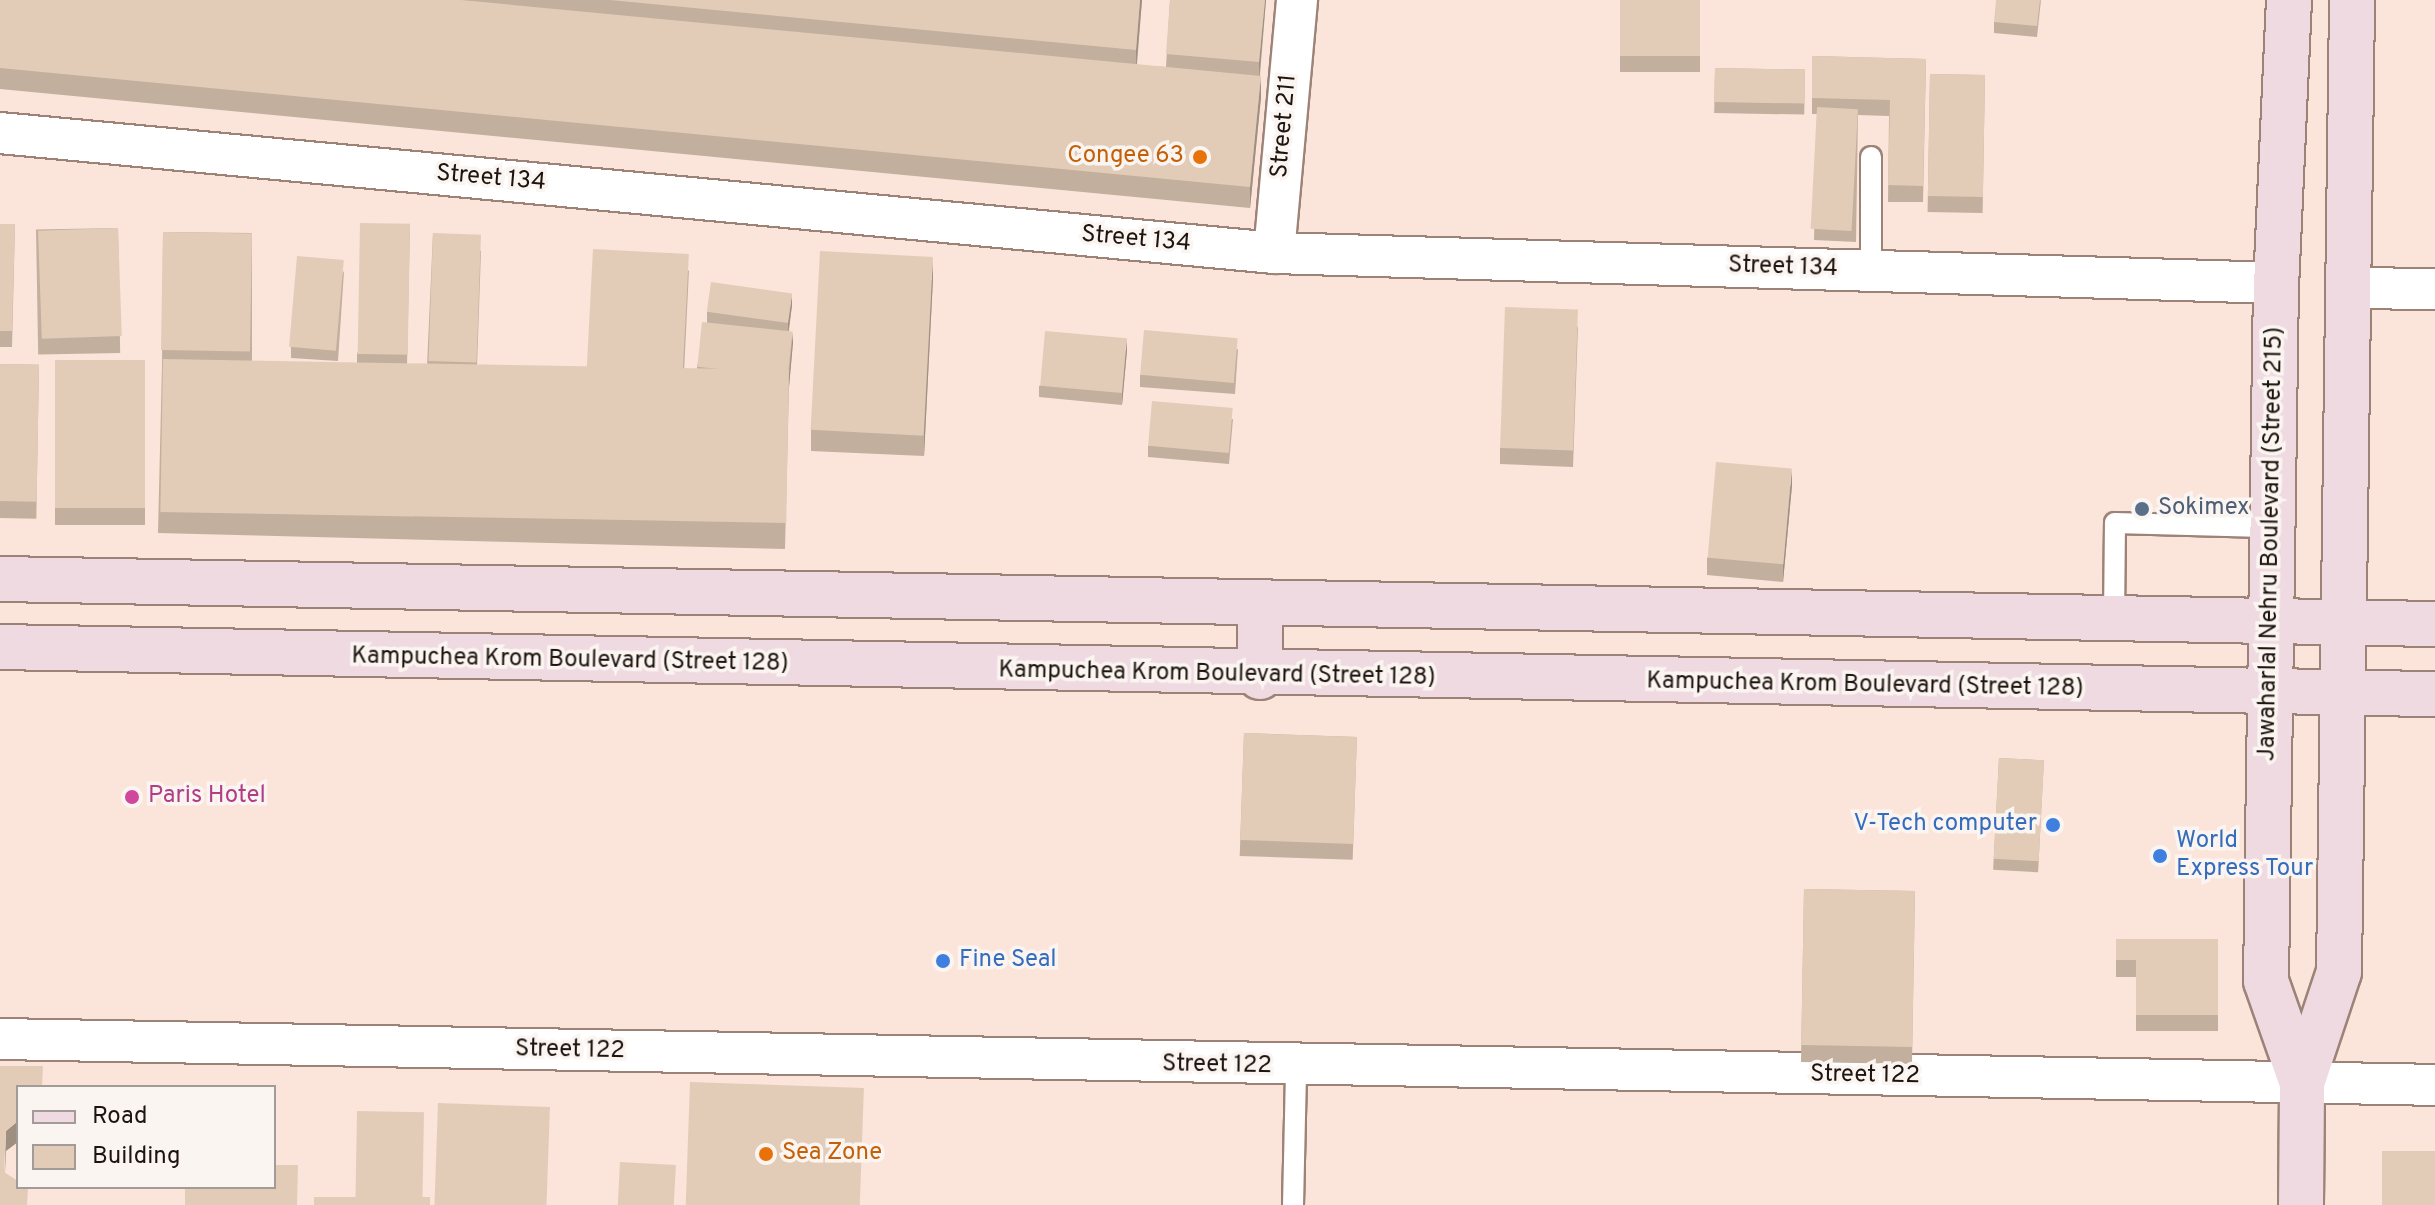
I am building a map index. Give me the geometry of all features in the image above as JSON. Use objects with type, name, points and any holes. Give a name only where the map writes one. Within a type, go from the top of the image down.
[{"type":"main road","name":"Jawaharlal Nehru Boulevard (Street 215)","points":[[2289,0],[2276,283],[2266,981],[2302,1083]]},
{"type":"main road","name":"Jawaharlal Nehru Boulevard (Street 215)","points":[[2301,1205],[2302,1083],[2339,972],[2351,288],[2352,0]]},
{"type":"main road","points":[[0,579],[2435,624]]},
{"type":"main road","points":[[1260,602],[1260,677]]},
{"type":"main road","name":"Kampuchea Krom Boulevard (Street 128)","points":[[0,647],[1260,677],[2435,694]]},
{"type":"street","name":"Street 211","points":[[1274,253],[1297,0]]},
{"type":"street","name":"Street 134","points":[[0,133],[1274,253],[2276,283]]},
{"type":"street","points":[[2351,288],[2435,289]]},
{"type":"street","name":"Street 122","points":[[0,1039],[1296,1068],[2435,1085]]},
{"type":"lane","points":[[1871,157],[1871,271]]},
{"type":"lane","points":[[2114,618],[2115,523],[2273,527]]},
{"type":"lane","points":[[1293,1205],[1296,1068]]},
{"type":"building","points":[[0,0],[461,0],[1261,76],[1250,187],[0,68]]},
{"type":"building","points":[[610,0],[1140,0],[1136,50]]},
{"type":"building","points":[[1170,0],[1265,0],[1259,62],[1166,54]]},
{"type":"building","points":[[1620,0],[1700,0],[1700,56],[1620,56]]},
{"type":"building","points":[[1996,0],[2040,0],[2037,26],[1994,22]]},
{"type":"building","points":[[1812,56],[1926,59],[1923,186],[1888,185],[1890,100],[1812,98]]},
{"type":"building","points":[[1715,68],[1805,70],[1804,104],[1714,102]]},
{"type":"building","points":[[1930,74],[1985,75],[1983,197],[1928,196]]},
{"type":"building","points":[[1817,107],[1858,109],[1852,231],[1811,229]]},
{"type":"building","points":[[360,223],[410,224],[408,355],[358,354]]},
{"type":"building","points":[[0,224],[15,224],[12,331],[0,331]]},
{"type":"building","points":[[118,228],[122,336],[42,339],[38,231]]},
{"type":"building","points":[[163,232],[252,234],[250,352],[161,350]]},
{"type":"building","points":[[433,233],[481,235],[477,363],[429,361]]},
{"type":"building","points":[[593,249],[689,254],[683,375],[587,370]]},
{"type":"building","points":[[820,251],[933,257],[923,436],[811,430]]},
{"type":"building","points":[[297,256],[344,260],[336,351],[289,347]]},
{"type":"building","points":[[711,282],[792,293],[788,323],[707,312]]},
{"type":"building","points":[[1505,307],[1578,310],[1573,450],[1500,448]]},
{"type":"building","points":[[702,322],[793,332],[788,376],[697,367]]},
{"type":"building","points":[[1144,330],[1238,338],[1234,383],[1140,375]]},
{"type":"building","points":[[1045,331],[1127,338],[1122,393],[1040,386]]},
{"type":"building","points":[[163,359],[789,370],[786,523],[160,512]]},
{"type":"building","points":[[55,360],[145,360],[145,508],[55,508]]},
{"type":"building","points":[[0,364],[39,365],[37,502],[0,501]]},
{"type":"building","points":[[1152,401],[1233,408],[1229,453],[1148,446]]},
{"type":"building","points":[[1716,462],[1792,469],[1783,564],[1708,558]]},
{"type":"building","points":[[1244,733],[1357,737],[1353,844],[1240,840]]},
{"type":"building","points":[[1999,758],[2044,760],[2039,861],[1994,859]]},
{"type":"building","points":[[1804,889],[1915,891],[1912,1047],[1801,1045]]},
{"type":"building","points":[[2116,939],[2218,939],[2218,1015],[2136,1015],[2136,960],[2116,960]]},
{"type":"building","points":[[0,1066],[43,1066],[42,1085],[16,1085],[16,1123],[6,1131],[4,1172],[16,1180],[16,1189],[28,1189],[27,1205],[0,1205]]},
{"type":"building","points":[[690,1082],[864,1088],[860,1205],[686,1205]]},
{"type":"building","points":[[438,1103],[550,1107],[547,1205],[434,1205]]},
{"type":"building","points":[[357,1111],[424,1112],[422,1198],[355,1197]]},
{"type":"building","points":[[2382,1151],[2435,1151],[2435,1205],[2382,1205]]},
{"type":"building","points":[[620,1162],[676,1165],[674,1205],[618,1205]]},
{"type":"building","points":[[276,1165],[298,1165],[297,1205],[185,1205],[185,1189],[276,1189]]},
{"type":"building","points":[[314,1197],[430,1197],[430,1205],[314,1205]]},
{"type":"place","name":"Congee 63","points":[[1200,157]]},
{"type":"place","name":"Sokimex","points":[[2142,509]]},
{"type":"place","name":"Paris Hotel","points":[[132,797]]},
{"type":"place","name":"V-Tech computer","points":[[2053,825]]},
{"type":"place","name":"World Express Tour","points":[[2160,856]]},
{"type":"place","name":"Fine Seal","points":[[943,961]]},
{"type":"place","name":"Sea Zone","points":[[766,1154]]}]
